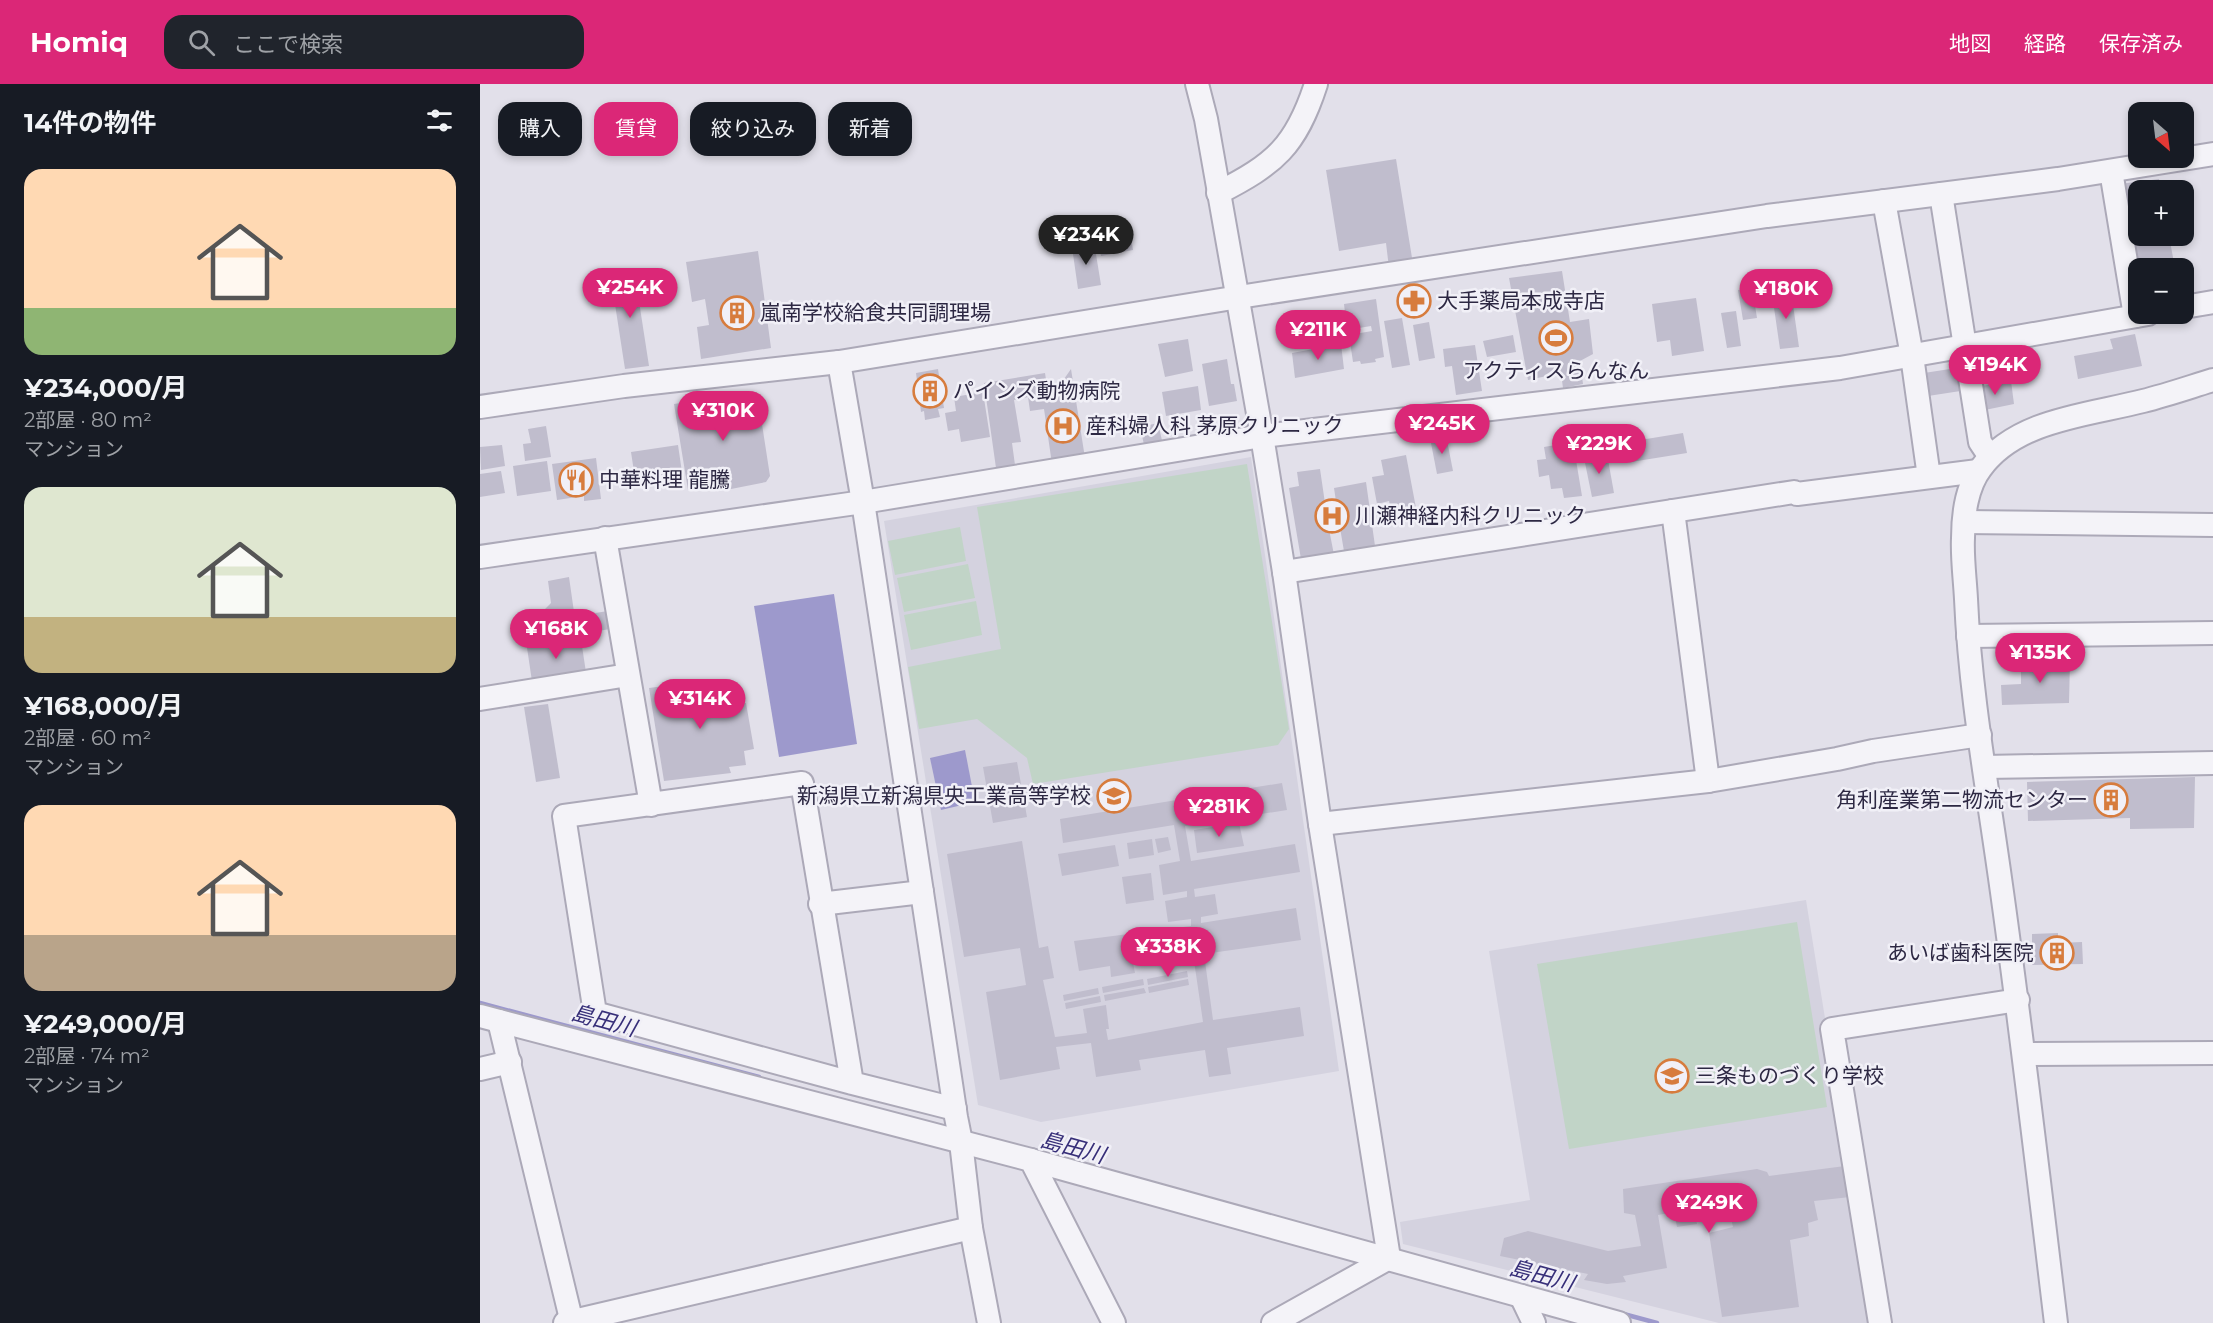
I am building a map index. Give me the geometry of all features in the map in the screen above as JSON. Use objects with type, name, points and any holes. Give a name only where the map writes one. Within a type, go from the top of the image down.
[{"type":"street","points":[[1197,84],[1206,119],[1218,194],[1239,297],[1262,436],[1320,824],[1389,1258]]},
{"type":"street","points":[[1218,194],[1247,178],[1272,160],[1292,140],[1309,106],[1316,84]]},
{"type":"street","points":[[480,407],[624,386],[839,362],[1239,297],[1767,216],[2111,171],[2213,154]]},
{"type":"street","points":[[2111,171],[2130,258]]},
{"type":"street","points":[[1941,194],[1984,464]]},
{"type":"street","points":[[1884,201],[1912,356],[1929,477]]},
{"type":"street","points":[[2194,305],[2213,302]]},
{"type":"street","points":[[480,557],[863,502],[1262,436],[1828,370],[2128,317]]},
{"type":"street","points":[[839,362],[863,502],[956,1109],[971,1228],[989,1323]]},
{"type":"street","points":[[2056,1323],[2018,1000],[1984,767],[1968,636],[1964,522],[1969,496],[1984,464],[2013,439],[2029,430],[2144,401],[2213,380]]},
{"type":"street","points":[[1284,572],[1794,492],[1797,494],[1929,477],[1984,464]]},
{"type":"street","points":[[1674,511],[1708,781]]},
{"type":"street","points":[[1964,522],[2213,525]]},
{"type":"street","points":[[605,538],[651,806]]},
{"type":"street","points":[[1968,636],[2213,633]]},
{"type":"street","points":[[480,699],[628,675]]},
{"type":"street","points":[[1320,824],[1708,781],[1873,751],[1980,735]]},
{"type":"street","points":[[1984,767],[2213,763]]},
{"type":"street","points":[[852,1083],[820,904],[802,783],[651,806],[564,816],[595,1013],[852,1083],[956,1109]]},
{"type":"street","points":[[820,904],[922,892]]},
{"type":"street","points":[[1880,1323],[1833,1029],[2018,1000]]},
{"type":"street","points":[[489,1018],[510,1062],[570,1322],[971,1228]]},
{"type":"street","points":[[489,1018],[1031,1160],[1619,1323]]},
{"type":"street","points":[[2024,1054],[2213,1053]]},
{"type":"street","points":[[480,1069],[510,1062]]},
{"type":"street","points":[[1031,1160],[1114,1323]]},
{"type":"street","points":[[1273,1323],[1389,1258]]},
{"type":"street","points":[[1521,1296],[1534,1323]]},
{"type":"shaded area","name":"新潟県立新潟県央工業高等学校","points":[[1251,457],[1339,1071],[1041,1122],[978,1105],[884,521]]},
{"type":"shaded area","points":[[834,594],[857,744],[779,757],[754,606]]},
{"type":"shaded area","points":[[965,750],[975,802],[941,810],[930,758]]},
{"type":"shaded area","name":"三条ものづくり学校","points":[[1806,900],[1874,1323],[1719,1323],[1403,1244],[1400,1222],[1530,1200],[1489,951]]},
{"type":"green space","points":[[1247,464],[1289,729],[1278,745],[1033,784],[1027,758],[977,719],[919,729],[908,667],[1001,649],[977,507]]},
{"type":"green space","points":[[960,527],[966,561],[895,575],[888,541]]},
{"type":"green space","points":[[968,564],[975,598],[904,612],[897,578]]},
{"type":"green space","points":[[976,601],[982,635],[911,650],[904,615]]},
{"type":"green space","points":[[1797,922],[1827,1107],[1569,1149],[1537,964]]},
{"type":"building","points":[[1396,159],[1413,264],[1389,268],[1386,243],[1339,251],[1326,170]]},
{"type":"building","points":[[2128,183],[2128,225],[2120,184]]},
{"type":"building","points":[[1129,224],[1133,250],[1101,256],[1096,230]]},
{"type":"building","points":[[1094,242],[1101,285],[1078,289],[1072,247]]},
{"type":"building","points":[[2132,246],[2171,246],[2173,258],[2134,258]]},
{"type":"building","name":"嵐南学校給食共同調理場","points":[[758,251],[771,348],[701,359],[697,327],[709,325],[705,299],[692,302],[686,262]]},
{"type":"building","points":[[634,269],[649,366],[625,369],[610,272]]},
{"type":"building","name":"アクティスらんなん","points":[[1562,271],[1570,322],[1589,319],[1593,354],[1580,361],[1583,384],[1563,388],[1561,373],[1528,380],[1509,278]]},
{"type":"building","points":[[1752,287],[1757,318],[1743,320],[1738,290]]},
{"type":"building","name":"大手薬局本成寺店","points":[[1425,291],[1428,306],[1404,310],[1401,295]]},
{"type":"building","points":[[1791,291],[1799,347],[1780,349],[1772,294]]},
{"type":"building","points":[[1696,298],[1704,351],[1672,356],[1670,340],[1657,342],[1652,304]]},
{"type":"building","points":[[1376,299],[1384,357],[1375,359],[1376,362],[1361,364],[1360,361],[1353,362],[1349,335],[1372,331],[1371,326],[1347,330],[1344,304]]},
{"type":"building","points":[[1736,311],[1741,346],[1727,348],[1721,313]]},
{"type":"building","points":[[1402,318],[1410,365],[1392,368],[1384,321]]},
{"type":"building","points":[[1429,322],[1435,358],[1419,361],[1413,325]]},
{"type":"building","points":[[2135,334],[2142,366],[2078,379],[2074,356],[2113,349],[2110,339]]},
{"type":"building","points":[[1513,335],[1516,352],[1487,357],[1483,341]]},
{"type":"building","points":[[1188,339],[1193,371],[1165,377],[1158,344]]},
{"type":"building","points":[[1341,344],[1344,369],[1295,378],[1292,353]]},
{"type":"building","points":[[1475,345],[1482,391],[1456,395],[1452,366],[1445,367],[1443,349]]},
{"type":"building","points":[[1227,359],[1231,384],[1234,384],[1237,401],[1209,406],[1202,364]]},
{"type":"building","points":[[1963,367],[1967,390],[1928,396],[1924,373]]},
{"type":"building","name":"パインズ動物病院","points":[[938,369],[944,408],[938,409],[940,417],[925,420],[924,411],[921,412],[916,373]]},
{"type":"building","name":"産科婦人科 茅原クリニック","points":[[1071,369],[1085,458],[1052,464],[1044,409],[1030,411],[1028,397],[1014,400],[1021,442],[1012,443],[1015,465],[996,468],[984,383],[1045,373],[1048,393],[1055,392]]},
{"type":"building","points":[[2011,381],[2014,404],[1980,411],[1976,387]]},
{"type":"building","points":[[1198,386],[1201,410],[1166,416],[1162,392]]},
{"type":"building","points":[[757,392],[770,476],[766,482],[726,490],[720,485],[688,490],[674,404]]},
{"type":"building","points":[[983,392],[990,437],[961,442],[959,429],[948,431],[945,413],[956,411],[954,397]]},
{"type":"building","points":[[1158,423],[1163,445],[1145,449],[1140,427]]},
{"type":"building","points":[[546,426],[551,457],[525,461],[523,444],[531,443],[528,429]]},
{"type":"building","points":[[1683,433],[1687,453],[1631,462],[1628,442]]},
{"type":"building","points":[[1446,435],[1453,471],[1437,474],[1430,438]]},
{"type":"building","points":[[1573,442],[1582,496],[1564,498],[1562,488],[1551,489],[1549,475],[1539,477],[1537,460],[1546,459],[1544,447]]},
{"type":"building","points":[[502,445],[505,466],[481,470],[480,447]]},
{"type":"building","points":[[678,445],[683,479],[636,485],[631,452]]},
{"type":"building","points":[[1607,454],[1614,493],[1592,497],[1584,458]]},
{"type":"building","points":[[1406,455],[1416,508],[1391,512],[1389,501],[1377,504],[1372,477],[1384,475],[1381,460]]},
{"type":"building","name":"中華料理 龍騰","points":[[596,458],[601,499],[584,501],[584,496],[557,500],[552,464]]},
{"type":"building","points":[[547,461],[551,491],[517,496],[513,466]]},
{"type":"building","name":"川瀬神経内科クリニック","points":[[1320,469],[1326,510],[1337,508],[1334,488],[1366,482],[1376,553],[1345,557],[1339,522],[1328,524],[1335,560],[1302,565],[1289,488],[1299,486],[1297,472]]},
{"type":"building","points":[[501,471],[505,493],[480,497],[480,474]]},
{"type":"building","points":[[569,577],[576,626],[535,632],[532,611],[544,610],[551,603],[548,581]]},
{"type":"building","points":[[614,610],[616,628],[586,633],[583,615]]},
{"type":"building","points":[[580,633],[587,679],[533,688],[526,641]]},
{"type":"building","points":[[2070,661],[2069,703],[2002,705],[2001,685],[2021,684],[2021,662]]},
{"type":"building","points":[[716,679],[718,692],[736,690],[739,704],[746,703],[754,749],[744,751],[746,765],[729,767],[731,773],[664,781],[649,688]]},
{"type":"building","points":[[548,704],[560,778],[536,782],[524,707]]},
{"type":"building","points":[[1017,762],[1027,817],[993,823],[983,767]]},
{"type":"building","name":"角利産業第二物流センター","points":[[2195,777],[2194,828],[2130,829],[2130,818],[2028,821],[2027,782]]},
{"type":"building","points":[[1282,783],[1287,810],[1185,826],[1191,861],[1295,844],[1300,872],[1194,889],[1195,897],[1215,894],[1218,914],[1201,917],[1201,923],[1296,908],[1301,940],[1204,954],[1213,1020],[1300,1007],[1304,1036],[1227,1048],[1231,1074],[1209,1077],[1205,1050],[1139,1060],[1141,1070],[1096,1077],[1091,1043],[1056,1047],[1060,1069],[1000,1080],[986,992],[1026,985],[1020,948],[964,957],[947,854],[1022,841],[1039,948],[1048,946],[1054,978],[1043,980],[1055,1037],[1087,1033],[1083,1009],[1106,1005],[1108,1040],[1203,1022],[1193,954],[1133,963],[1135,973],[1111,977],[1110,966],[1079,971],[1074,941],[1191,926],[1191,919],[1168,922],[1165,901],[1187,897],[1187,891],[1163,895],[1159,865],[1180,861],[1174,825],[1063,843],[1060,819]]},
{"type":"building","points":[[1239,823],[1244,846],[1197,853],[1194,830]]},
{"type":"building","points":[[1168,837],[1171,850],[1158,853],[1155,839]]},
{"type":"building","points":[[1152,839],[1154,855],[1129,859],[1127,843]]},
{"type":"building","points":[[1115,845],[1119,866],[1062,876],[1058,854]]},
{"type":"building","points":[[1151,873],[1154,900],[1126,904],[1122,877]]},
{"type":"building","name":"あいば歯科医院","points":[[2058,933],[2058,943],[2082,942],[2083,964],[2032,965],[2032,934]]},
{"type":"building","points":[[1187,971],[1188,977],[1148,985],[1147,979]]},
{"type":"building","points":[[1143,979],[1144,985],[1103,993],[1102,987]]},
{"type":"building","points":[[1188,979],[1189,985],[1149,993],[1148,987]]},
{"type":"building","points":[[1098,988],[1099,994],[1064,1001],[1063,995]]},
{"type":"building","points":[[1144,988],[1146,993],[1105,1001],[1104,995]]},
{"type":"building","points":[[1100,996],[1101,1002],[1066,1009],[1065,1003]]},
{"type":"building","points":[[1845,1166],[1850,1197],[1814,1201],[1818,1220],[1808,1223],[1809,1236],[1790,1240],[1799,1307],[1722,1317],[1709,1233],[1733,1227],[1731,1218],[1719,1219],[1717,1208],[1694,1211],[1697,1224],[1677,1227],[1674,1212],[1658,1215],[1667,1268],[1623,1276],[1626,1282],[1607,1284],[1584,1280],[1588,1274],[1500,1256],[1504,1238],[1528,1231],[1608,1251],[1641,1246],[1635,1215],[1624,1213],[1623,1189],[1757,1169],[1767,1172],[1769,1176]]},
{"type":"waterway","name":"島田川","points":[[480,1003],[759,1077]]},
{"type":"waterway","name":"島田川","points":[[1620,1313],[1657,1323]]},
{"type":"place","name":"大手薬局本成寺店","points":[[1414,301]]},
{"type":"place","name":"嵐南学校給食共同調理場","points":[[737,313]]},
{"type":"place","name":"アクティスらんなん","points":[[1556,338]]},
{"type":"place","name":"パインズ動物病院","points":[[930,391]]},
{"type":"place","name":"産科婦人科 茅原クリニック","points":[[1063,426]]},
{"type":"place","name":"中華料理 龍騰","points":[[576,480]]},
{"type":"place","name":"川瀬神経内科クリニック","points":[[1332,516]]},
{"type":"place","name":"新潟県立新潟県央工業高等学校","points":[[1114,796]]},
{"type":"place","name":"角利産業第二物流センター","points":[[2111,800]]},
{"type":"place","name":"あいば歯科医院","points":[[2057,953]]},
{"type":"place","name":"三条ものづくり学校","points":[[1672,1076]]}]
